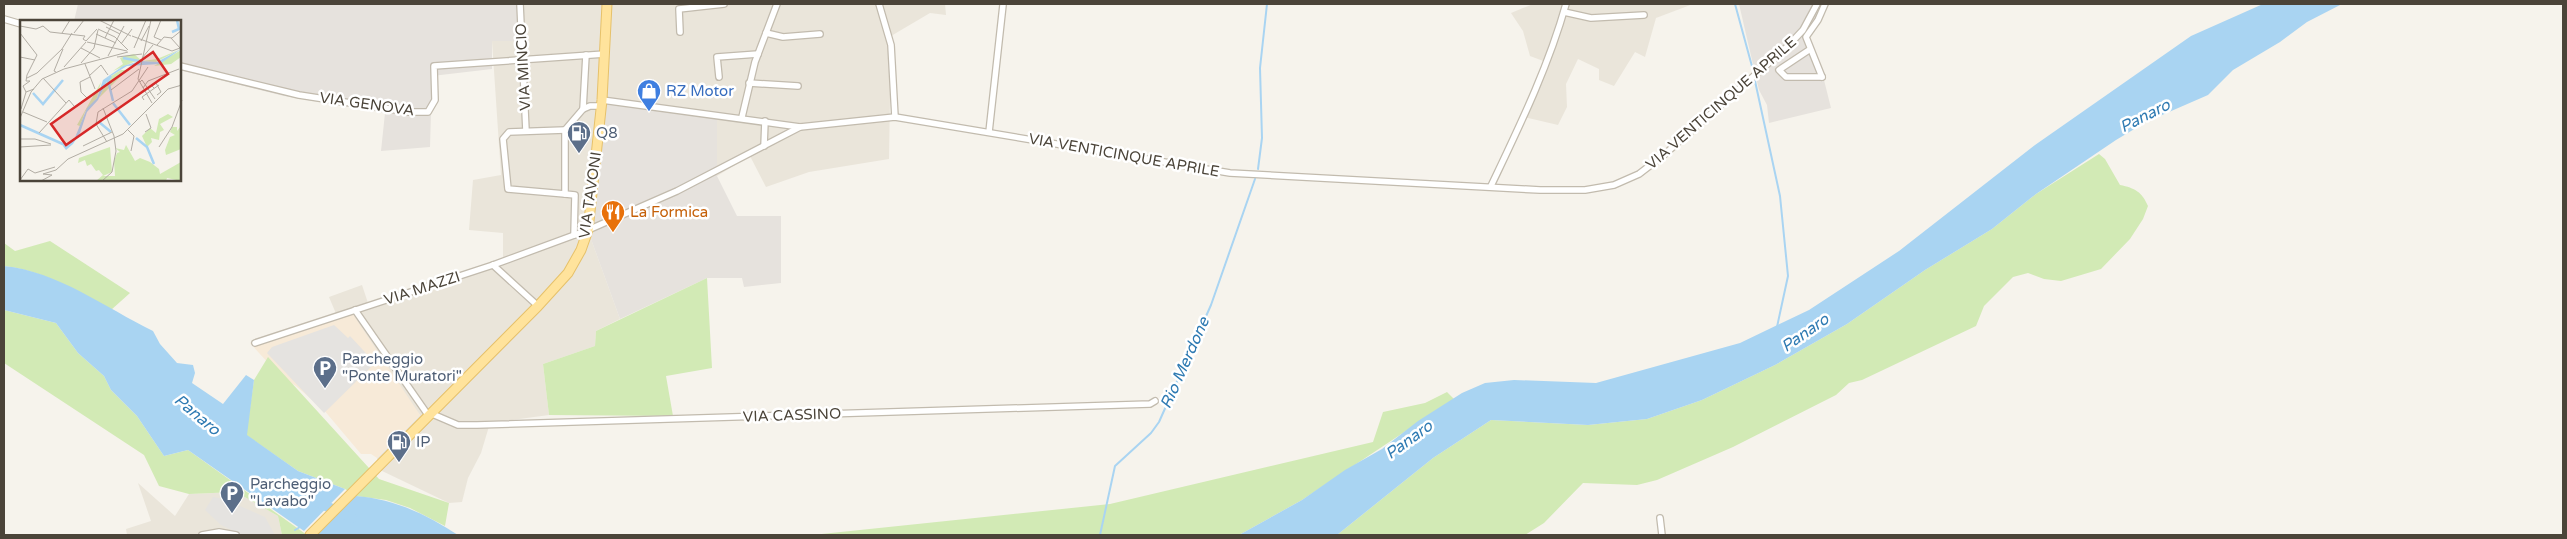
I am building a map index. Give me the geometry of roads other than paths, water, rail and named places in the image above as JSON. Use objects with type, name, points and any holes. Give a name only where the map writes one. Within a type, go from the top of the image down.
[{"type":"main road","name":"VIA TAVONI","points":[[310,535],[538,306],[568,273],[581,250],[588,230],[601,103],[607,4]]},
{"type":"street","name":"VIA MINCIO","points":[[520,4],[526,131]]},
{"type":"street","points":[[680,32],[679,9],[724,4]]},
{"type":"street","points":[[742,117],[758,54],[777,4]]},
{"type":"street","points":[[879,4],[891,44],[895,117]]},
{"type":"street","points":[[1490,186],[1538,85],[1554,45],[1566,4]]},
{"type":"street","name":"VIA VENTICINQUE APRILE","points":[[588,230],[677,191],[800,127],[895,117],[1230,173],[1585,190],[1614,185],[1639,174],[1665,154],[1803,30],[1817,4]]},
{"type":"street","points":[[1809,50],[1779,70],[1786,77],[1822,77],[1809,50],[1806,37],[1818,20],[1825,4]]},
{"type":"street","points":[[989,132],[1003,5]]},
{"type":"street","points":[[1564,12],[1592,18],[1644,15]]},
{"type":"street","points":[[4,19],[20,24]]},
{"type":"street","points":[[766,33],[783,37],[820,34]]},
{"type":"street","name":"VIA GENOVA","points":[[181,66],[299,95],[409,112],[428,112],[435,100],[434,66],[605,54]]},
{"type":"street","points":[[719,77],[717,57],[758,54]]},
{"type":"street","points":[[583,110],[586,55]]},
{"type":"street","points":[[750,83],[798,86]]},
{"type":"street","points":[[566,194],[565,130],[583,110],[590,106],[601,103],[742,117],[800,127]]},
{"type":"street","points":[[764,146],[765,121]]},
{"type":"street","points":[[565,130],[509,132],[503,138],[508,189],[575,195],[574,235]]},
{"type":"street","name":"VIA MAZZI","points":[[255,343],[493,264],[588,230]]},
{"type":"street","points":[[493,264],[538,306]]},
{"type":"street","points":[[355,310],[429,414]]},
{"type":"street","name":"VIA CASSINO","points":[[429,414],[458,424],[477,425],[1150,404],[1155,401]]},
{"type":"street","points":[[1660,518],[1662,535]]},
{"type":"street","points":[[202,535],[219,532],[236,535]]},
{"type":"water","points":[[2263,4],[2342,4],[2307,22],[2280,42],[2233,70],[2208,95],[2146,122],[2116,140],[2036,194],[1992,229],[1925,270],[1847,324],[1775,365],[1702,400],[1647,419],[1588,425],[1491,420],[1433,458],[1337,535],[1239,535],[1302,500],[1345,470],[1382,449],[1418,421],[1462,393],[1485,383],[1514,380],[1596,383],[1740,343],[1809,310],[1899,251],[2035,145],[2191,36]]},
{"type":"water","points":[[4,266],[24,269],[62,283],[153,331],[160,344],[177,363],[193,365],[195,373],[192,383],[223,404],[246,375],[254,380],[247,435],[298,471],[345,489],[304,531],[188,450],[164,456],[137,416],[111,390],[104,376],[78,353],[56,323],[4,310]]},
{"type":"water","points":[[356,496],[397,504],[434,520],[458,535],[317,535]]},
{"type":"waterway","name":"Rio Merdone","points":[[1258,169],[1262,138],[1260,68],[1267,4]]},
{"type":"waterway","points":[[1735,4],[1753,70]]},
{"type":"waterway","points":[[1755,81],[1780,196],[1788,276],[1777,327]]},
{"type":"waterway","name":"Rio Merdone","points":[[1100,535],[1115,466],[1151,433],[1159,422],[1211,305],[1255,179]]},
{"type":"waterway","name":"Panaro","points":[[315,501],[352,518]]},
{"type":"waterway","points":[[295,530],[300,527]]},
{"type":"place","name":"RZ Motor","points":[[649,112]]},
{"type":"place","name":"Q8","points":[[579,154]]},
{"type":"place","name":"La Formica","points":[[613,233]]},
{"type":"place","name":"Parcheggio \"Ponte Muratori\"","points":[[325,389]]},
{"type":"place","name":"IP","points":[[399,463]]},
{"type":"place","name":"Parcheggio \"Lavabo\"","points":[[232,514]]}]
